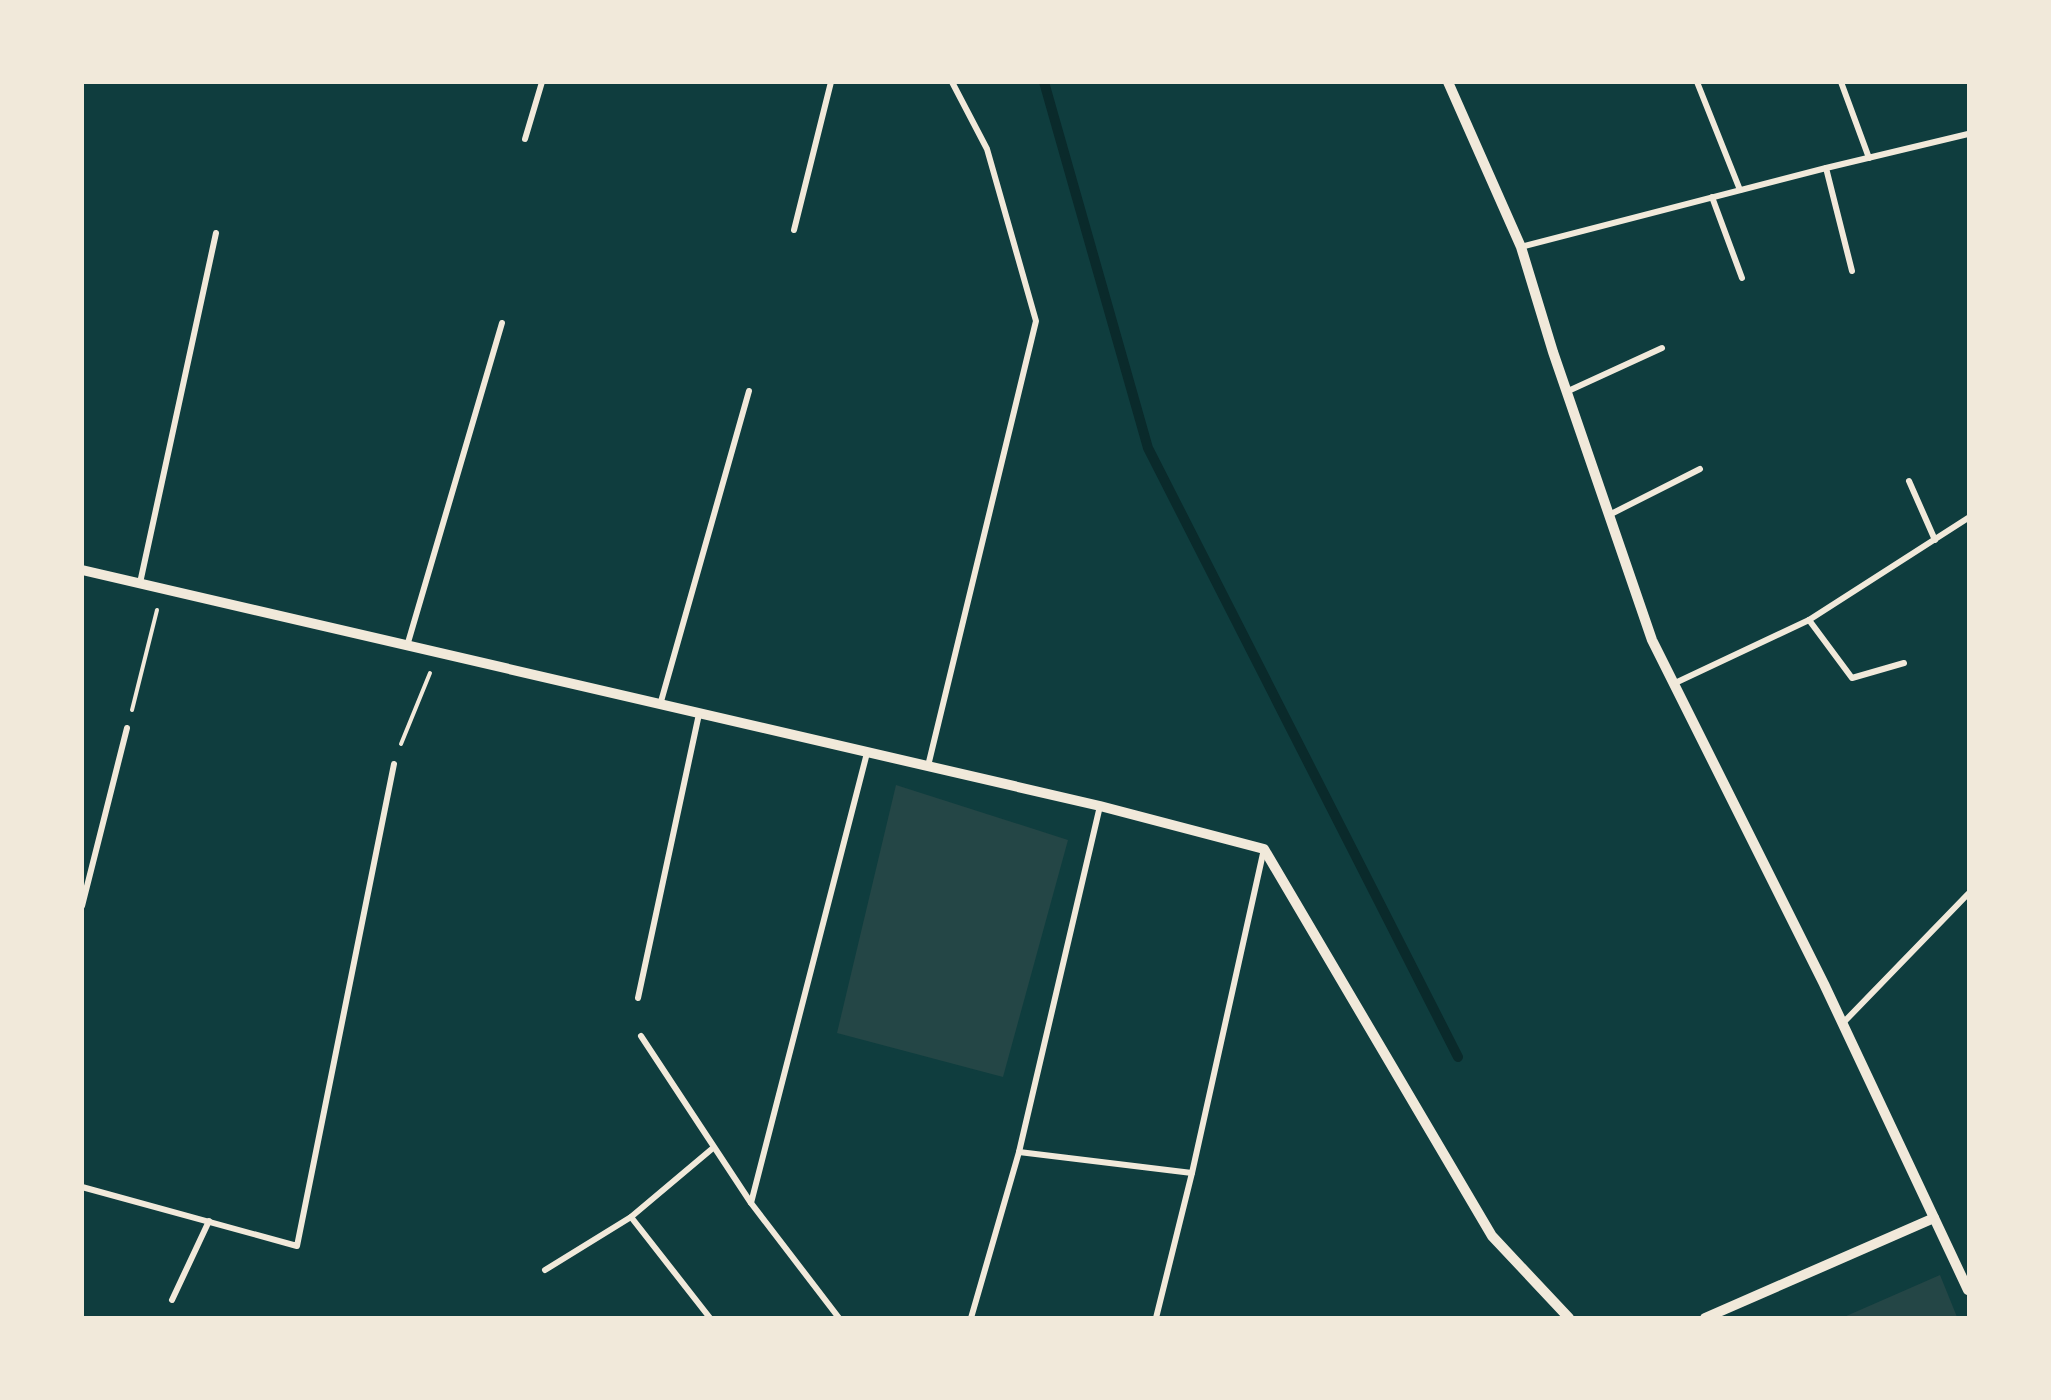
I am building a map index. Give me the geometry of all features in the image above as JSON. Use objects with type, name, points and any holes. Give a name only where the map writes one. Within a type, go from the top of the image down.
[{"type":"street","points":[[525,139],[542,82]]},
{"type":"street","points":[[794,230],[831,82]]},
{"type":"street","points":[[928,767],[1036,321],[987,150],[952,82]]},
{"type":"street","points":[[1448,82],[1521,247],[1566,392],[1652,640],[1843,1023],[1968,1290]]},
{"type":"street","points":[[1697,82],[1740,190]]},
{"type":"street","points":[[1841,82],[1869,158]]},
{"type":"street","points":[[1521,247],[1826,168],[1968,134]]},
{"type":"street","points":[[1826,168],[1851,271]]},
{"type":"street","points":[[1712,197],[1742,278]]},
{"type":"street","points":[[140,583],[216,233]]},
{"type":"street","points":[[407,646],[502,324]]},
{"type":"street","points":[[1566,392],[1662,348]]},
{"type":"street","points":[[660,705],[749,391]]},
{"type":"street","points":[[1609,515],[1700,469]]},
{"type":"street","points":[[1909,480],[1935,540]]},
{"type":"street","points":[[1673,684],[1809,620],[1968,518]]},
{"type":"street","points":[[82,570],[1100,806],[1264,849],[1492,1236],[1569,1317]]},
{"type":"street","points":[[1809,620],[1852,678],[1904,663]]},
{"type":"street","points":[[638,998],[699,714]]},
{"type":"street","points":[[82,906],[127,728]]},
{"type":"street","points":[[751,1203],[867,753]]},
{"type":"street","points":[[82,1186],[297,1245],[394,764]]},
{"type":"street","points":[[971,1317],[1018,1152],[1100,806]]},
{"type":"street","points":[[1156,1317],[1192,1173],[1264,849]]},
{"type":"street","points":[[1843,1023],[1968,894]]},
{"type":"street","points":[[641,1036],[751,1203],[839,1317]]},
{"type":"street","points":[[545,1270],[631,1217],[713,1148]]},
{"type":"street","points":[[1018,1152],[1192,1173]]},
{"type":"street","points":[[631,1217],[710,1317]]},
{"type":"street","points":[[1705,1317],[1934,1218]]},
{"type":"street","points":[[172,1300],[209,1221]]},
{"type":"path","points":[[127,728],[163,588]]},
{"type":"path","points":[[394,764],[438,653]]},
{"type":"shaded area","points":[[896,785],[1068,840],[1003,1077],[837,1033]]},
{"type":"shaded area","points":[[1940,1275],[1957,1317],[1844,1317]]},
{"type":"waterway","points":[[1044,82],[1148,448],[1458,1057]]}]
